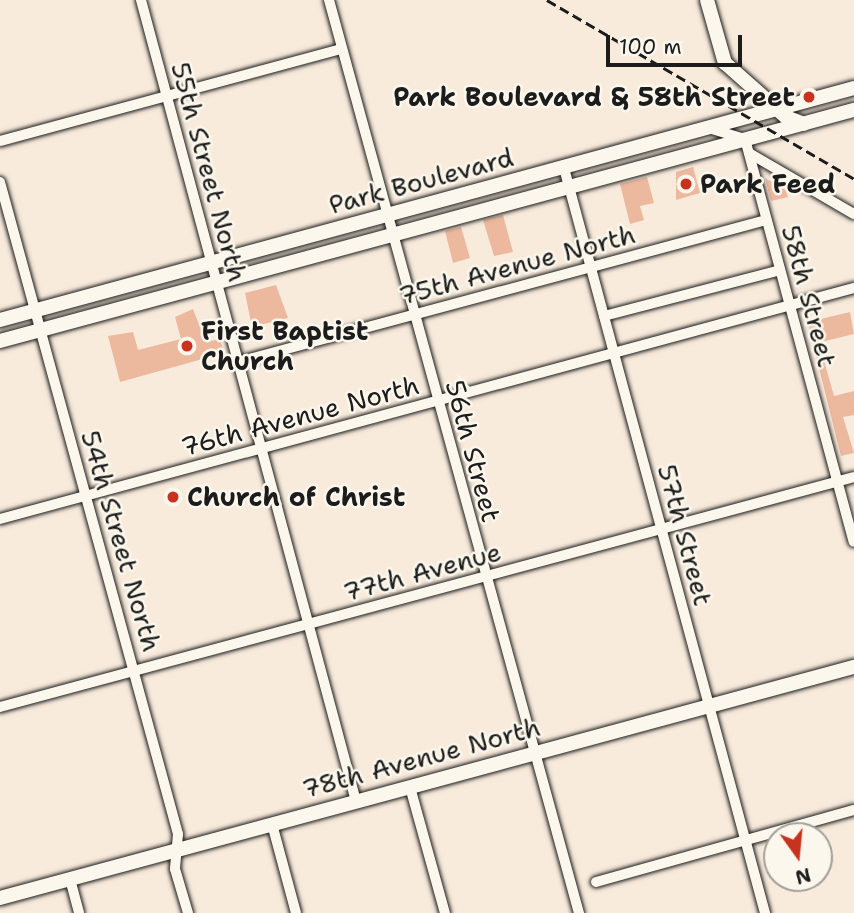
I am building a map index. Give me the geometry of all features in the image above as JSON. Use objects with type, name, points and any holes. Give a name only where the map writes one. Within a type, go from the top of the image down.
[{"type":"main road","points":[[707,0],[725,63],[776,109],[804,124]]},
{"type":"main road","name":"Park Boulevard","points":[[0,320],[854,88]]},
{"type":"main road","name":"Park Boulevard","points":[[0,341],[569,187],[747,146],[804,124],[854,110]]},
{"type":"main road","name":"78th Avenue North","points":[[0,897],[854,667]]},
{"type":"street","name":"55th Street North","points":[[141,0],[356,801]]},
{"type":"street","name":"56th Street","points":[[329,0],[579,913]]},
{"type":"street","points":[[0,141],[342,49]]},
{"type":"street","points":[[708,128],[747,146],[854,214]]},
{"type":"street","name":"58th Street","points":[[747,146],[854,542]]},
{"type":"street","name":"57th Street","points":[[564,167],[765,913]]},
{"type":"street","name":"54th Street North","points":[[0,182],[136,671],[178,834],[175,850],[188,913]]},
{"type":"street","name":"75th Avenue North","points":[[238,362],[766,220]]},
{"type":"street","points":[[604,316],[780,270]]},
{"type":"street","name":"76th Avenue North","points":[[0,519],[854,288]]},
{"type":"street","name":"77th Avenue","points":[[0,707],[854,477]]},
{"type":"street","points":[[410,787],[445,913]]},
{"type":"street","points":[[596,882],[854,810]]},
{"type":"street","points":[[272,824],[296,913]]},
{"type":"street","points":[[69,879],[79,913]]},
{"type":"building","name":"Park Feed","points":[[693,167],[700,193],[676,200],[676,172]]},
{"type":"building","points":[[647,177],[654,203],[640,206],[644,220],[630,224],[620,184]]},
{"type":"building","points":[[765,178],[786,190],[788,197],[771,201]]},
{"type":"building","points":[[503,215],[513,252],[494,256],[483,220]]},
{"type":"building","points":[[461,227],[470,258],[453,263],[445,231]]},
{"type":"building","points":[[276,285],[288,318],[252,327],[245,293]]},
{"type":"building","name":"First Baptist Church","points":[[193,309],[206,342],[220,339],[224,353],[120,382],[108,336],[133,332],[138,350],[181,339],[175,317]]},
{"type":"building","points":[[850,312],[854,334],[813,344],[808,322]]},
{"type":"building","points":[[821,350],[834,396],[854,391],[854,415],[843,417],[854,453],[841,456],[815,352]]},
{"type":"railway","points":[[547,0],[854,179]]},
{"type":"place","name":"Park Boulevard & 58th Street","points":[[809,97]]},
{"type":"place","name":"Park Feed","points":[[686,184]]},
{"type":"place","name":"First Baptist Church","points":[[187,346]]},
{"type":"place","name":"Church of Christ","points":[[173,497]]}]
